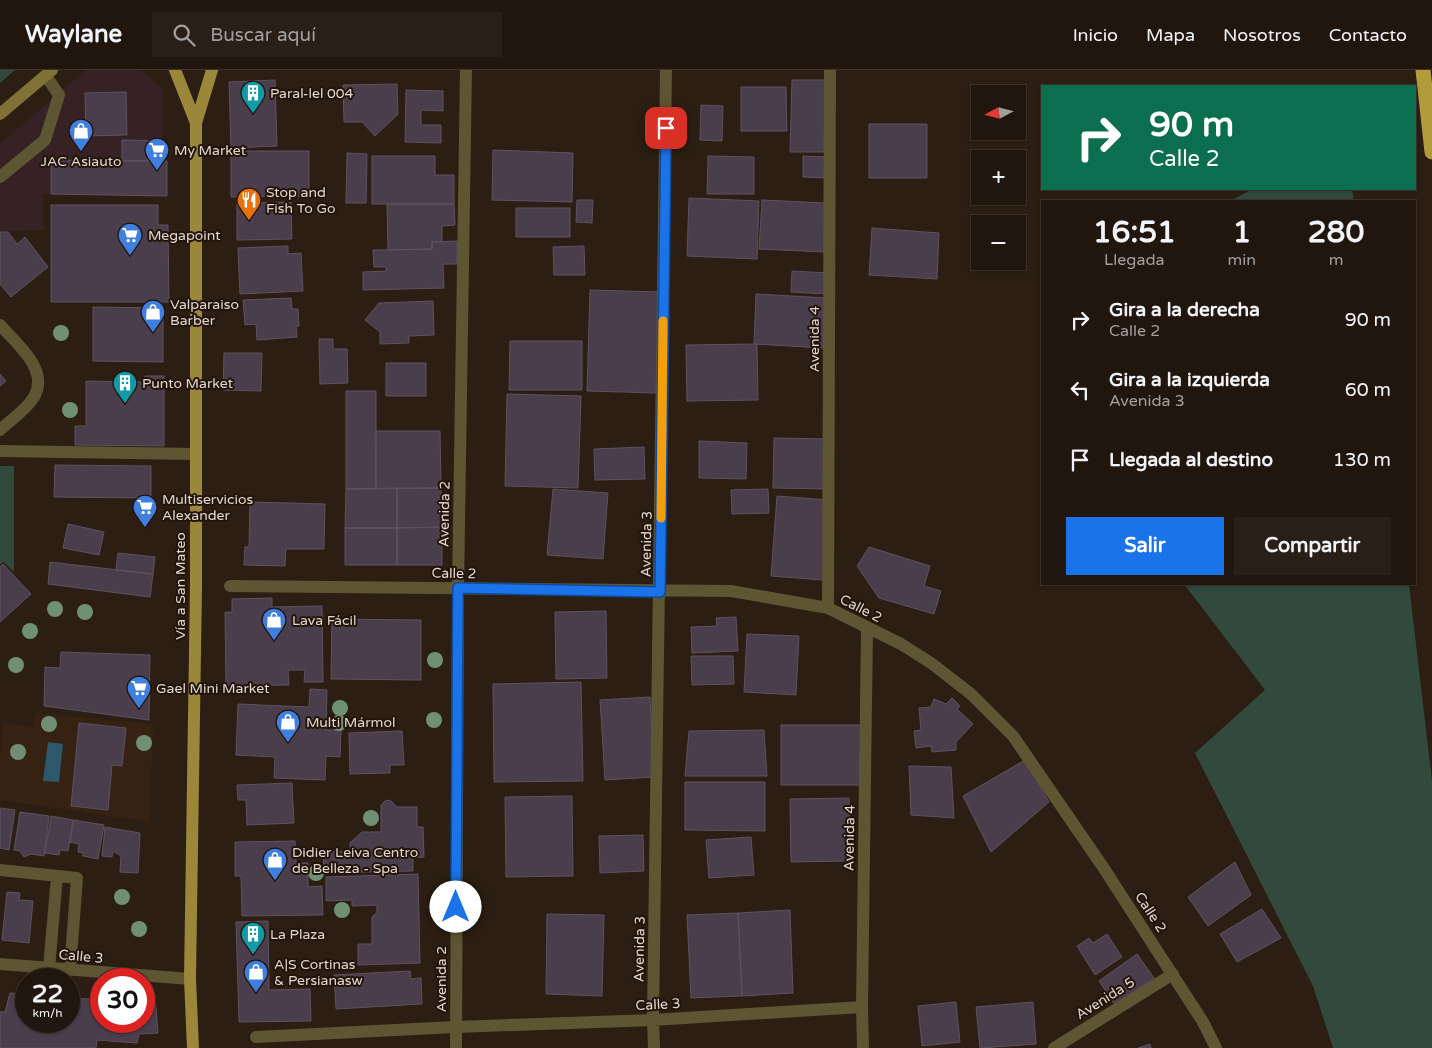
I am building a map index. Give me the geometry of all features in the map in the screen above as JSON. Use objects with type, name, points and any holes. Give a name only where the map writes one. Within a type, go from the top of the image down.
[{"type":"highway","points":[[1423,70],[1432,152]]},
{"type":"main road","points":[[175,70],[196,123]]},
{"type":"main road","points":[[196,123],[212,70]]},
{"type":"main road","name":"Vía a San Mateo","points":[[193,1048],[190,979],[196,584],[196,123]]},
{"type":"street","name":"Avenida 2","points":[[456,1048],[458,588],[466,70]]},
{"type":"street","name":"Avenida 3","points":[[654,1048],[666,70]]},
{"type":"street","name":"Avenida 4","points":[[828,608],[830,70]]},
{"type":"street","points":[[0,114],[49,73],[59,95],[45,140],[0,177]]},
{"type":"street","points":[[0,324],[31,361],[38,377],[35,396],[0,430]]},
{"type":"street","points":[[0,452],[195,454]]},
{"type":"street","name":"Calle 2","points":[[230,586],[660,592],[731,591],[828,608],[902,644],[931,663],[971,694],[1013,736],[1103,867],[1173,974],[1203,1022],[1216,1048]]},
{"type":"street","name":"Avenida 4","points":[[863,1048],[867,628]]},
{"type":"street","points":[[0,870],[76,878],[70,968]]},
{"type":"street","points":[[49,968],[57,876]]},
{"type":"street","name":"Calle 3","points":[[0,964],[49,968]]},
{"type":"street","name":"Calle 3","points":[[80,971],[190,979]]},
{"type":"street","name":"Avenida 5","points":[[1054,1048],[1173,974]]},
{"type":"street","name":"Calle 3","points":[[256,1037],[653,1020],[862,1007]]},
{"type":"shaded area","name":"JAC Asiauto","points":[[86,70],[141,70],[163,89],[162,161],[51,160],[51,194],[43,195],[44,230],[0,231],[0,144]]},
{"type":"shaded area","points":[[35,713],[153,724],[150,822],[0,800],[0,754],[3,723],[34,727]]},
{"type":"green space","points":[[0,70],[15,70],[0,83]]},
{"type":"green space","points":[[1251,190],[1352,190],[1354,200],[1232,200]]},
{"type":"green space","points":[[0,466],[14,466],[14,572],[4,562],[0,564]]},
{"type":"green space","points":[[1185,585],[1409,585],[1432,781],[1432,1048],[1333,1048],[1313,986],[1195,753],[1265,690]]},
{"type":"water","points":[[48,742],[63,744],[59,782],[43,781]]},
{"type":"building","name":"Paral-lel 004","points":[[275,80],[277,146],[231,148],[229,82]]},
{"type":"building","points":[[792,80],[826,80],[824,152],[790,152]]},
{"type":"building","points":[[397,84],[398,114],[375,136],[362,122],[344,122],[343,85]]},
{"type":"building","points":[[741,87],[786,87],[787,131],[741,131]]},
{"type":"building","points":[[406,90],[443,91],[443,111],[421,110],[421,125],[441,125],[441,143],[405,142]]},
{"type":"building","points":[[126,92],[127,135],[86,136],[85,93]]},
{"type":"building","points":[[701,105],[723,106],[722,141],[700,140]]},
{"type":"building","points":[[869,124],[927,124],[927,178],[869,178]]},
{"type":"building","points":[[122,140],[160,141],[159,161],[122,161]]},
{"type":"building","points":[[493,150],[573,153],[572,202],[492,200]]},
{"type":"building","points":[[231,151],[309,151],[309,196],[231,197]]},
{"type":"building","points":[[347,153],[367,154],[366,203],[346,203]]},
{"type":"building","points":[[372,156],[435,156],[435,175],[454,175],[454,204],[372,204]]},
{"type":"building","points":[[708,156],[754,157],[754,194],[707,194]]},
{"type":"building","points":[[803,156],[827,157],[826,178],[803,177]]},
{"type":"building","points":[[51,160],[167,161],[167,196],[51,194]]},
{"type":"building","points":[[689,198],[759,201],[757,259],[687,256]]},
{"type":"building","points":[[577,200],[593,200],[592,223],[576,222]]},
{"type":"building","points":[[762,200],[826,203],[824,252],[759,249]]},
{"type":"building","points":[[291,202],[292,239],[237,240],[237,203]]},
{"type":"building","points":[[387,204],[454,204],[455,225],[442,226],[442,242],[432,242],[432,249],[388,250]]},
{"type":"building","points":[[51,205],[158,205],[158,225],[168,225],[169,302],[51,302]]},
{"type":"building","points":[[516,208],[570,208],[570,237],[516,237]]},
{"type":"building","points":[[872,228],[939,233],[937,279],[869,275]]},
{"type":"building","points":[[0,232],[8,232],[17,244],[25,237],[48,267],[11,297],[0,284]]},
{"type":"building","points":[[457,241],[457,264],[443,264],[444,288],[363,290],[363,272],[386,271],[386,267],[374,267],[373,250],[432,249],[432,242]]},
{"type":"building","points":[[288,246],[288,254],[301,253],[303,291],[240,294],[238,248]]},
{"type":"building","points":[[584,246],[585,275],[554,275],[553,247]]},
{"type":"building","points":[[792,271],[828,273],[827,294],[791,292]]},
{"type":"building","points":[[590,290],[659,292],[657,393],[587,391]]},
{"type":"building","points":[[756,294],[827,298],[824,348],[754,344]]},
{"type":"building","points":[[291,298],[292,309],[298,309],[299,326],[296,326],[297,337],[257,340],[256,324],[245,325],[243,300]]},
{"type":"building","points":[[433,301],[434,335],[409,336],[409,343],[380,344],[380,332],[365,320],[379,303]]},
{"type":"building","points":[[93,307],[163,308],[163,362],[93,361]]},
{"type":"building","points":[[319,339],[333,339],[333,349],[347,349],[348,383],[320,384]]},
{"type":"building","points":[[510,341],[582,341],[582,390],[509,390]]},
{"type":"building","points":[[757,344],[758,400],[687,401],[686,345]]},
{"type":"building","points":[[224,353],[262,353],[261,391],[223,390]]},
{"type":"building","points":[[386,363],[426,363],[426,396],[386,396]]},
{"type":"building","points":[[0,374],[6,381],[0,386]]},
{"type":"building","name":"Punto Market","points":[[145,376],[164,376],[164,446],[75,445],[75,426],[86,426],[86,381],[145,382]]},
{"type":"building","points":[[346,391],[376,391],[376,489],[346,489]]},
{"type":"building","points":[[507,394],[581,396],[578,488],[505,486]]},
{"type":"building","points":[[375,431],[440,431],[441,488],[376,489]]},
{"type":"building","points":[[774,438],[828,439],[828,489],[773,488]]},
{"type":"building","points":[[699,441],[747,443],[746,479],[699,478]]},
{"type":"building","points":[[644,447],[645,479],[595,480],[594,449]]},
{"type":"building","points":[[55,465],[151,466],[151,498],[54,497]]},
{"type":"building","points":[[397,488],[441,488],[442,527],[397,528]]},
{"type":"building","points":[[397,488],[397,528],[345,528],[346,489]]},
{"type":"building","points":[[553,489],[608,493],[603,559],[547,555]]},
{"type":"building","points":[[768,489],[769,513],[732,514],[731,490]]},
{"type":"building","points":[[777,496],[829,500],[823,580],[771,576]]},
{"type":"building","points":[[250,502],[325,504],[324,549],[286,549],[285,566],[244,565],[245,547],[249,547]]},
{"type":"building","points":[[68,524],[104,532],[99,555],[63,548]]},
{"type":"building","points":[[442,527],[442,565],[397,565],[397,528]]},
{"type":"building","points":[[345,528],[397,528],[397,565],[345,565]]},
{"type":"building","points":[[869,547],[930,566],[924,586],[941,591],[934,614],[879,598],[857,566]]},
{"type":"building","points":[[118,553],[155,557],[153,574],[116,570]]},
{"type":"building","points":[[50,562],[153,574],[150,597],[48,584]]},
{"type":"building","points":[[3,564],[31,594],[0,622],[0,567]]},
{"type":"building","name":"Lava Fácil","points":[[272,598],[272,607],[322,606],[323,682],[304,682],[305,670],[288,670],[289,685],[226,686],[225,612],[232,612],[232,599]]},
{"type":"building","points":[[606,611],[607,678],[556,679],[555,612]]},
{"type":"building","points":[[736,617],[738,651],[692,653],[691,627],[717,626],[716,618]]},
{"type":"building","points":[[332,619],[421,620],[421,680],[331,679]]},
{"type":"building","points":[[747,634],[799,636],[796,695],[744,692]]},
{"type":"building","points":[[61,652],[150,655],[149,720],[44,706],[45,667],[60,668]]},
{"type":"building","points":[[691,656],[733,656],[734,684],[692,685]]},
{"type":"building","points":[[581,682],[583,781],[494,782],[493,684]]},
{"type":"building","name":"Multi Mármol","points":[[310,689],[327,690],[326,730],[341,730],[340,757],[326,756],[325,780],[274,778],[275,757],[236,755],[238,704],[309,707]]},
{"type":"building","points":[[650,697],[654,777],[605,780],[600,700]]},
{"type":"building","points":[[952,698],[960,706],[957,709],[973,724],[956,742],[956,750],[932,752],[931,746],[916,748],[914,731],[921,730],[919,708],[931,707],[934,699],[946,704]]},
{"type":"building","points":[[79,723],[126,728],[122,766],[112,765],[108,810],[71,806]]},
{"type":"building","points":[[781,725],[864,725],[864,785],[781,785]]},
{"type":"building","points":[[764,730],[767,776],[685,776],[689,731]]},
{"type":"building","points":[[402,731],[404,765],[390,765],[390,773],[350,774],[349,733]]},
{"type":"building","points":[[1025,760],[1049,802],[991,852],[963,796]]},
{"type":"building","points":[[909,766],[951,767],[954,818],[911,815]]},
{"type":"building","points":[[685,782],[765,782],[765,831],[685,830]]},
{"type":"building","points":[[292,783],[294,823],[247,825],[246,800],[238,800],[237,785]]},
{"type":"building","points":[[572,796],[573,876],[506,877],[505,797]]},
{"type":"building","points":[[849,798],[850,861],[791,862],[790,799]]},
{"type":"building","points":[[390,800],[397,807],[417,807],[417,827],[423,827],[424,857],[413,858],[413,871],[324,873],[323,852],[350,851],[350,843],[362,832],[381,832],[381,805],[385,801]]},
{"type":"building","points":[[0,808],[15,810],[9,850],[0,848]]},
{"type":"building","points":[[20,812],[49,816],[44,856],[31,854],[24,857],[20,851],[14,850]]},
{"type":"building","points":[[51,816],[73,820],[68,851],[60,850],[59,855],[45,853]]},
{"type":"building","points":[[74,820],[104,825],[98,859],[83,856],[83,853],[78,852],[79,844],[70,842]]},
{"type":"building","points":[[105,827],[140,833],[138,873],[120,872],[121,856],[113,851],[112,857],[102,856]]},
{"type":"building","points":[[643,835],[644,871],[600,873],[599,836]]},
{"type":"building","points":[[751,837],[754,875],[709,878],[706,840]]},
{"type":"building","points":[[295,841],[296,863],[308,863],[308,887],[322,886],[323,915],[242,916],[241,876],[235,876],[235,842]]},
{"type":"building","points":[[1235,862],[1251,895],[1208,926],[1188,897]]},
{"type":"building","points":[[418,874],[420,963],[358,965],[358,944],[372,944],[372,917],[377,912],[377,905],[352,906],[352,900],[326,901],[326,877]]},
{"type":"building","points":[[7,892],[20,893],[19,900],[33,901],[29,943],[2,940]]},
{"type":"building","points":[[1262,909],[1281,938],[1237,962],[1220,934]]},
{"type":"building","points":[[790,910],[793,993],[742,996],[738,913]]},
{"type":"building","points":[[738,913],[742,996],[691,998],[687,915]]},
{"type":"building","points":[[547,914],[604,915],[602,996],[546,994]]},
{"type":"building","name":"La Plaza","points":[[268,921],[269,990],[310,989],[311,1021],[239,1022],[236,922]]},
{"type":"building","points":[[1107,934],[1122,957],[1095,975],[1077,946],[1089,938],[1093,943]]},
{"type":"building","points":[[1137,954],[1154,978],[1115,1005],[1099,981]]},
{"type":"building","points":[[410,971],[411,979],[421,978],[422,1004],[336,1009],[334,975]]},
{"type":"building","points":[[10,993],[15,993],[15,1033],[80,1033],[80,999],[90,999],[90,1033],[155,1033],[155,995],[158,1033],[139,1034],[137,1043],[97,1040],[96,1048],[0,1048],[0,1012],[5,1012]]},
{"type":"building","points":[[956,1002],[960,1042],[922,1046],[918,1006]]},
{"type":"building","points":[[1033,1002],[1036,1044],[980,1048],[976,1007]]},
{"type":"building","points":[[1150,1044],[1151,1048],[1138,1048]]},
{"type":"slow traffic","points":[[661,518],[663,321]]},
{"type":"place","name":"Paral-lel 004","points":[[253,114]]},
{"type":"place","name":"JAC Asiauto","points":[[81,152]]},
{"type":"place","name":"My Market","points":[[157,171]]},
{"type":"place","name":"Stop and Fish To Go","points":[[249,221]]},
{"type":"place","name":"Megapoint","points":[[130,256]]},
{"type":"place","name":"Valparaiso Barber","points":[[153,333]]},
{"type":"place","name":"Punto Market","points":[[125,404]]},
{"type":"place","name":"Multiservicios Alexander","points":[[145,528]]},
{"type":"place","name":"Lava Fácil","points":[[274,641]]},
{"type":"place","name":"Gael Mini Market","points":[[139,709]]},
{"type":"place","name":"Multi Mármol","points":[[288,743]]},
{"type":"place","name":"Didier Leiva Centro de Belleza - Spa","points":[[275,881]]},
{"type":"place","name":"La Plaza","points":[[253,955]]},
{"type":"place","name":"A|S Cortinas & Persianasw","points":[[256,993]]},
{"type":"route","points":[[456,907],[458,588],[660,592],[666,128]]}]
